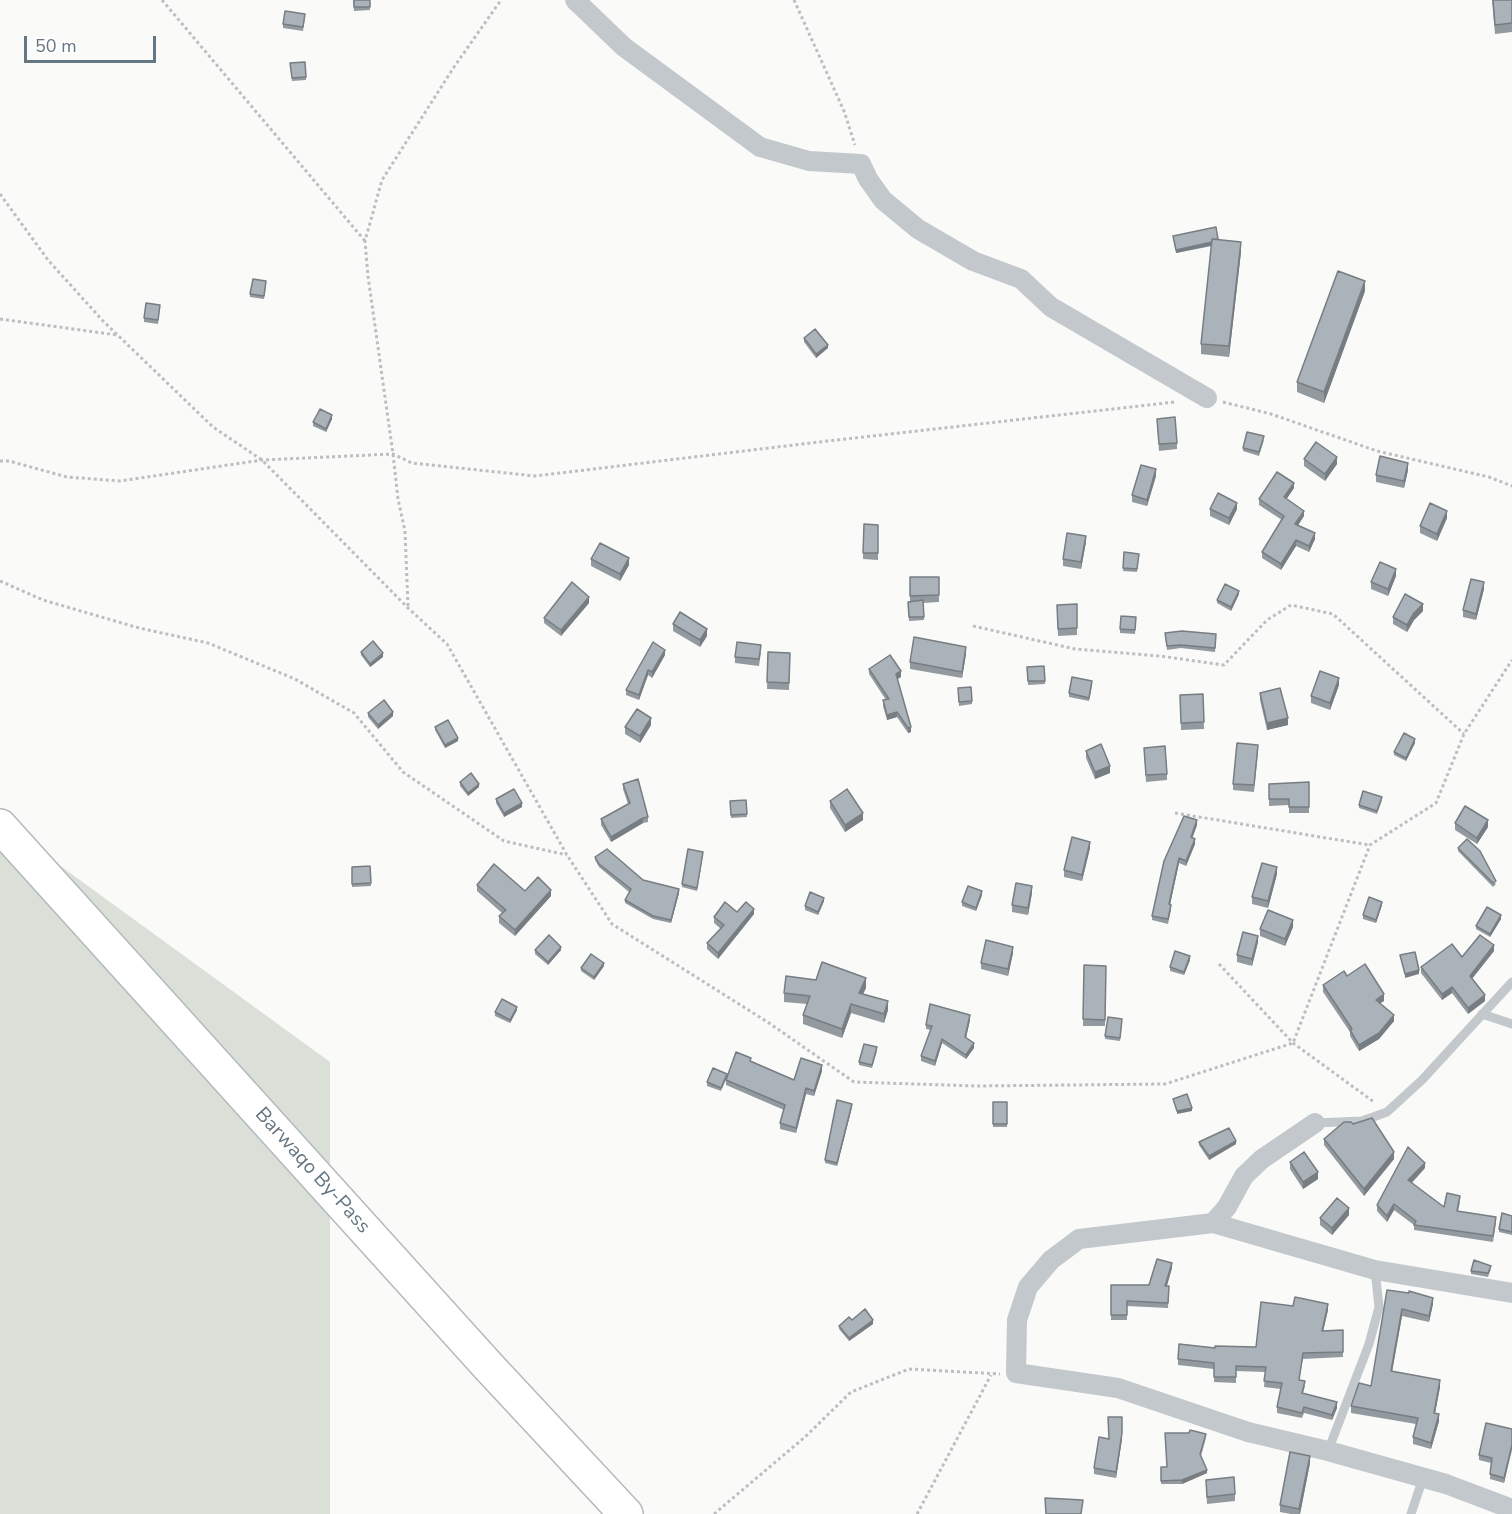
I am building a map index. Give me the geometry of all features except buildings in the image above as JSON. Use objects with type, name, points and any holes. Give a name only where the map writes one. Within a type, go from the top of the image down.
[{"type":"highway","name":"Barwaqo By-Pass","points":[[0,826],[489,1367],[626,1514]]},
{"type":"street","points":[[575,0],[624,47],[760,147],[809,161],[861,164],[868,179],[883,200],[918,229],[973,261],[1021,279],[1051,307],[1208,398]]},
{"type":"street","points":[[1213,1223],[1227,1207],[1244,1176],[1262,1159],[1315,1123]]},
{"type":"street","points":[[1512,1293],[1375,1270],[1213,1223],[1079,1239],[1051,1260],[1028,1287],[1017,1320],[1016,1373],[1118,1388],[1248,1432],[1328,1451],[1446,1484],[1512,1509]]},
{"type":"lane","points":[[1315,1123],[1362,1121],[1387,1112],[1422,1080],[1512,982]]},
{"type":"lane","points":[[1482,1014],[1512,1024]]},
{"type":"lane","points":[[1328,1451],[1369,1344],[1379,1307],[1375,1270]]},
{"type":"lane","points":[[1411,1514],[1423,1479]]},
{"type":"path","points":[[162,0],[365,241]]},
{"type":"path","points":[[408,608],[405,531],[398,499],[365,241],[382,180],[454,67],[501,0]]},
{"type":"path","points":[[794,0],[844,111],[861,164]]},
{"type":"path","points":[[0,194],[48,260],[117,335],[213,427],[261,460],[408,608],[447,644],[567,855],[612,924],[769,1023],[854,1082],[976,1086],[1165,1084],[1293,1043]]},
{"type":"path","points":[[0,319],[117,335]]},
{"type":"path","points":[[0,461],[9,461],[67,477],[120,481],[261,460],[393,454],[412,463],[535,476],[1208,398],[1271,414],[1377,451],[1489,477],[1512,486]]},
{"type":"path","points":[[0,581],[43,600],[138,628],[208,643],[295,679],[354,713],[403,772],[504,841],[567,855]]},
{"type":"path","points":[[974,626],[1075,649],[1160,656],[1224,665],[1268,620],[1291,605],[1333,614],[1464,734]]},
{"type":"path","points":[[1293,1043],[1370,845],[1436,803],[1464,734],[1512,660]]},
{"type":"path","points":[[1175,813],[1370,845]]},
{"type":"path","points":[[1219,964],[1293,1043],[1387,1112]]},
{"type":"path","points":[[714,1514],[805,1437],[851,1392],[909,1369],[991,1374],[917,1514]]},
{"type":"shaded area","points":[[0,822],[330,1062],[330,1514],[0,1514]]}]
